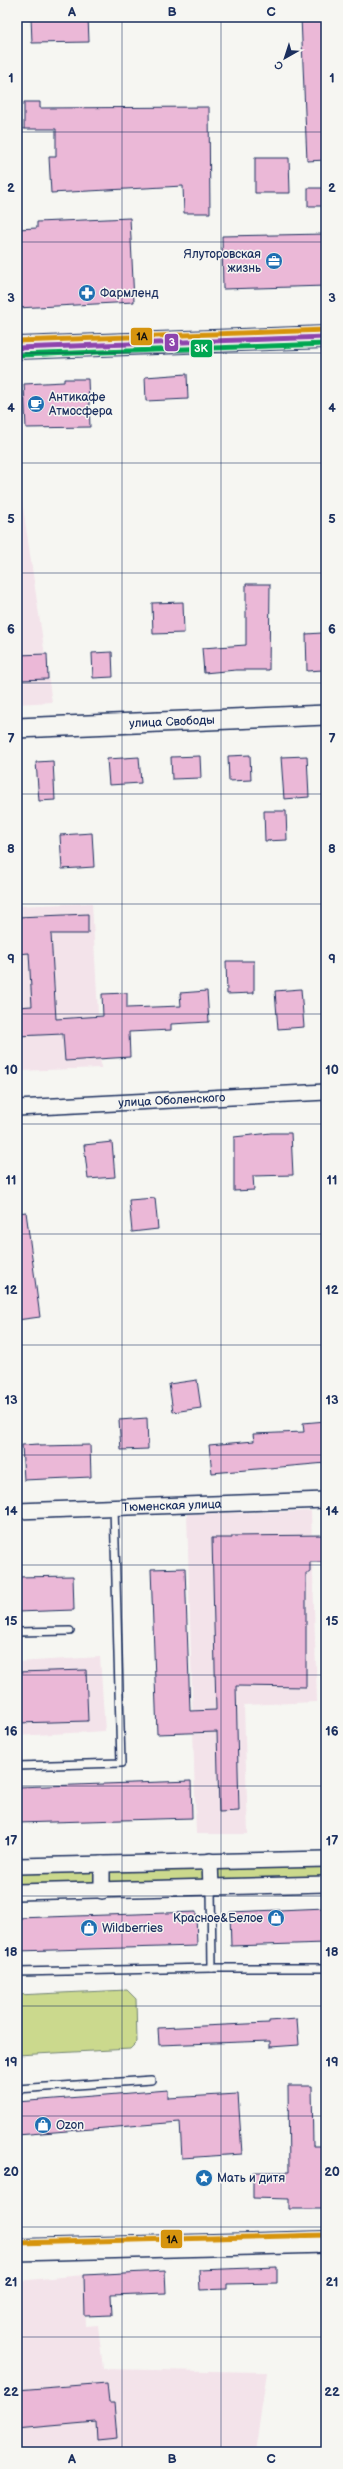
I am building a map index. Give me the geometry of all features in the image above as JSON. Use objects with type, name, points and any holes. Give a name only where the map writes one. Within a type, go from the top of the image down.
[{"type":"main road","points":[[17,348],[326,337]]},
{"type":"main road","points":[[17,2250],[326,2242]]},
{"type":"street","name":"улица Свободы","points":[[17,728],[326,715]]},
{"type":"street","name":"улица Оболенского","points":[[17,1108],[326,1092]]},
{"type":"street","name":"Тюменская улица","points":[[17,1511],[326,1500]]},
{"type":"street","points":[[17,1866],[326,1859]]},
{"type":"street","points":[[210,1861],[211,1888]]},
{"type":"street","points":[[102,1864],[102,1891]]},
{"type":"street","points":[[17,1892],[102,1891],[326,1884]]},
{"type":"lane","points":[[17,1766],[121,1763],[114,1507]]},
{"type":"lane","points":[[17,1632],[70,1631]]},
{"type":"lane","points":[[211,1888],[212,1968]]},
{"type":"lane","points":[[17,1972],[212,1968],[326,1968]]},
{"type":"lane","points":[[17,2089],[151,2080]]},
{"type":"shaded area","points":[[21,494],[52,702],[17,704],[17,495]]},
{"type":"shaded area","points":[[92,903],[101,1068],[17,1071],[17,906]]},
{"type":"shaded area","points":[[311,1511],[317,1702],[244,1705],[248,1834],[196,1834],[187,1514]]},
{"type":"shaded area","points":[[100,1657],[105,1731],[17,1736],[17,1662]]},
{"type":"shaded area","points":[[84,2275],[86,2326],[98,2325],[103,2369],[267,2372],[255,2452],[17,2452],[17,2281]]},
{"type":"green space","points":[[326,1864],[326,1880],[216,1884],[216,1867]]},
{"type":"green space","points":[[206,1866],[207,1885],[107,1887],[106,1868]]},
{"type":"green space","points":[[97,1869],[98,1887],[17,1889],[17,1871]]},
{"type":"green space","points":[[127,1990],[136,1999],[137,2042],[130,2049],[17,2055],[17,1995]]},
{"type":"building","points":[[31,17],[88,17],[89,42],[32,43]]},
{"type":"building","points":[[301,17],[326,17],[326,160],[307,161]]},
{"type":"building","points":[[24,102],[40,102],[40,108],[209,107],[210,213],[184,213],[183,186],[51,193],[49,157],[56,157],[56,129],[24,129]]},
{"type":"building","points":[[255,158],[289,158],[290,193],[255,193]]},
{"type":"building","points":[[308,188],[326,188],[326,206],[308,206]]},
{"type":"building","points":[[130,218],[134,302],[17,308],[17,229],[37,228],[37,222]]},
{"type":"building","name":"Ялуторовская жизнь","points":[[326,234],[326,286],[223,289],[222,236]]},
{"type":"building","points":[[187,374],[188,399],[146,401],[145,377]]},
{"type":"building","points":[[64,379],[88,379],[90,427],[26,428],[24,384],[64,382]]},
{"type":"building","points":[[246,584],[270,584],[269,670],[236,670],[204,673],[202,648],[246,645]]},
{"type":"building","points":[[183,602],[184,633],[153,634],[152,603]]},
{"type":"building","points":[[322,633],[323,670],[307,671],[306,634]]},
{"type":"building","points":[[112,652],[113,677],[93,678],[92,653]]},
{"type":"building","points":[[47,654],[48,679],[19,680],[18,655]]},
{"type":"building","points":[[250,755],[251,780],[229,781],[228,756]]},
{"type":"building","points":[[200,756],[201,778],[172,779],[171,757]]},
{"type":"building","points":[[307,756],[309,797],[284,799],[281,757]]},
{"type":"building","points":[[139,757],[141,783],[109,785],[107,759]]},
{"type":"building","points":[[53,761],[55,800],[39,801],[36,762]]},
{"type":"building","points":[[264,811],[286,811],[287,840],[265,841]]},
{"type":"building","points":[[92,833],[94,867],[62,869],[60,835]]},
{"type":"building","points":[[88,914],[88,934],[51,934],[56,1019],[103,1016],[102,994],[127,993],[127,1008],[181,1006],[180,993],[207,991],[209,1022],[171,1024],[171,1030],[129,1032],[130,1057],[65,1061],[63,1034],[17,1036],[17,1007],[32,1006],[29,953],[17,954],[17,917]]},
{"type":"building","points":[[226,961],[254,961],[254,993],[227,994]]},
{"type":"building","points":[[301,989],[304,1027],[278,1029],[275,991]]},
{"type":"building","points":[[271,1133],[291,1133],[293,1175],[253,1176],[254,1190],[234,1191],[234,1137]]},
{"type":"building","points":[[112,1142],[115,1177],[88,1179],[84,1145]]},
{"type":"building","points":[[155,1198],[158,1229],[132,1232],[129,1200]]},
{"type":"building","points":[[26,1212],[40,1317],[17,1320],[17,1213]]},
{"type":"building","points":[[197,1380],[201,1408],[173,1412],[169,1384]]},
{"type":"building","points":[[147,1418],[148,1449],[121,1450],[119,1420]]},
{"type":"building","points":[[326,1421],[326,1463],[212,1473],[209,1445],[254,1441],[253,1434],[304,1432],[303,1423]]},
{"type":"building","points":[[39,1444],[39,1446],[90,1445],[91,1477],[24,1480],[22,1445]]},
{"type":"building","points":[[326,1535],[326,1562],[310,1562],[310,1573],[306,1573],[306,1687],[236,1686],[239,1811],[219,1812],[217,1732],[157,1734],[151,1569],[185,1568],[190,1711],[216,1710],[212,1538],[232,1538],[232,1536]]},
{"type":"building","points":[[73,1576],[74,1610],[17,1612],[17,1577]]},
{"type":"building","points":[[86,1670],[88,1721],[17,1723],[17,1672]]},
{"type":"building","points":[[191,1781],[192,1818],[17,1823],[17,1787]]},
{"type":"building","points":[[326,1908],[326,1943],[231,1946],[230,1912]]},
{"type":"building","points":[[196,1912],[197,1946],[17,1951],[17,1918]]},
{"type":"building","points":[[297,2019],[299,2045],[270,2047],[270,2041],[159,2045],[158,2028],[269,2023],[269,2021]]},
{"type":"building","points":[[288,2086],[312,2086],[313,2146],[326,2146],[326,2209],[289,2209],[289,2199],[253,2198],[253,2172],[289,2172]]},
{"type":"building","points":[[168,2090],[168,2098],[238,2094],[242,2154],[182,2158],[180,2122],[17,2135],[17,2102]]},
{"type":"building","points":[[277,2267],[277,2283],[227,2284],[227,2289],[200,2290],[199,2270]]},
{"type":"building","points":[[165,2271],[166,2293],[111,2295],[112,2315],[85,2316],[84,2275]]},
{"type":"building","points":[[107,2383],[109,2403],[114,2403],[117,2438],[97,2440],[96,2422],[17,2429],[17,2390]]},
{"type":"transit line","name":"1А","points":[[17,341],[326,330]]},
{"type":"transit line","name":"3","points":[[17,348],[326,337]]},
{"type":"transit line","name":"3К","points":[[17,355],[326,344]]},
{"type":"transit line","name":"1А","points":[[17,2243],[326,2235]]},
{"type":"place","name":"Ялуторовская жизнь","points":[[274,261]]},
{"type":"place","name":"Фармленд","points":[[87,293]]},
{"type":"place","name":"Антикафе Атмосфера","points":[[36,404]]},
{"type":"place","name":"Красное&Белое","points":[[276,1918]]},
{"type":"place","name":"Wildberries","points":[[89,1928]]},
{"type":"place","name":"Ozon","points":[[43,2125]]},
{"type":"place","name":"Мать и дитя","points":[[204,2178]]}]
